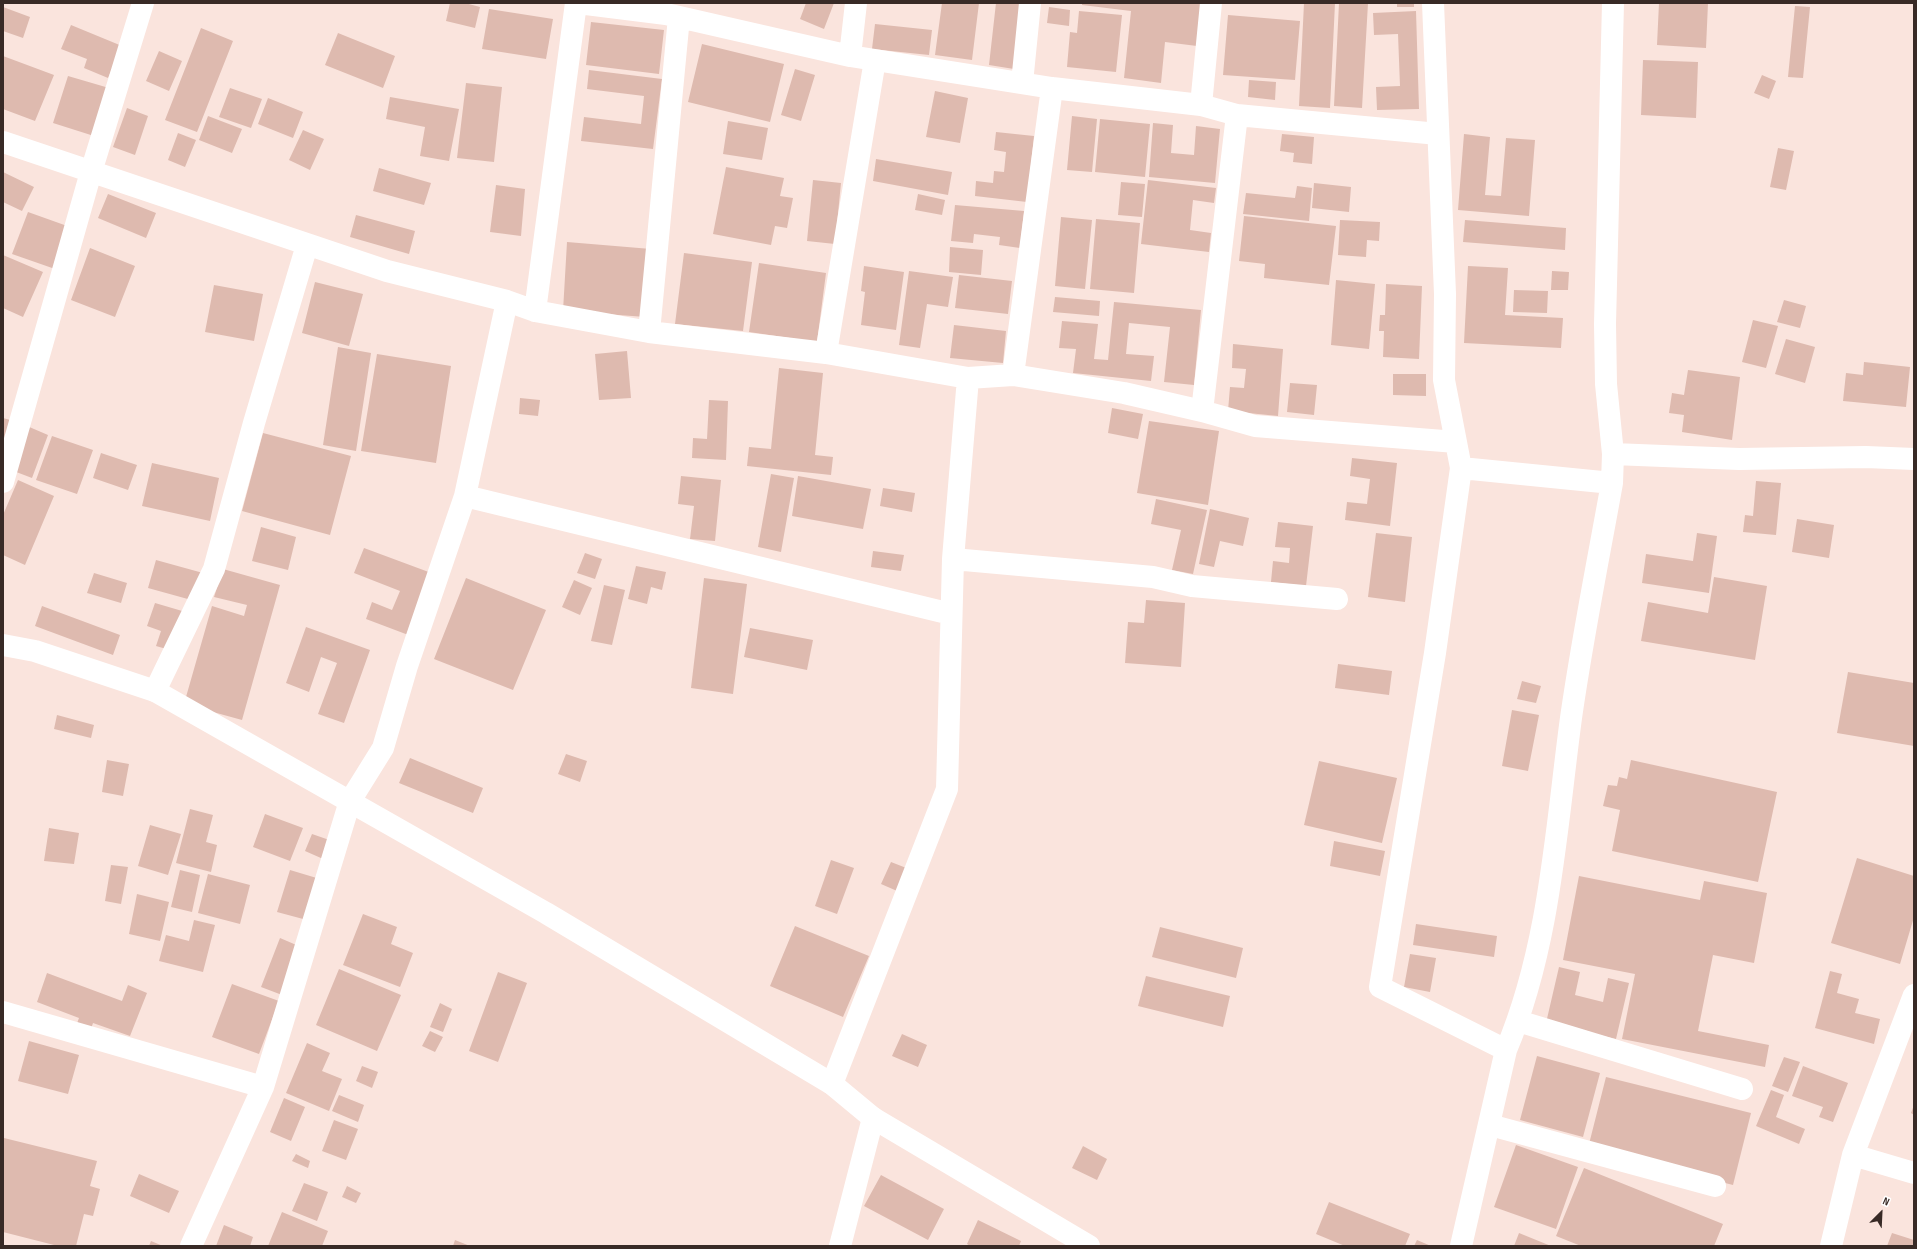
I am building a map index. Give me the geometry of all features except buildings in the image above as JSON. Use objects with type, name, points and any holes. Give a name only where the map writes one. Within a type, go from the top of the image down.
[{"type":"street","points":[[3,482],[91,172],[143,3]]},
{"type":"street","points":[[535,311],[577,3],[671,11],[850,56],[1052,88],[1202,105],[1237,115],[1438,134]]},
{"type":"street","points":[[850,56],[856,3]]},
{"type":"street","points":[[1022,83],[1030,3]]},
{"type":"street","points":[[1202,105],[1211,3]]},
{"type":"street","points":[[1433,3],[1445,294],[1444,380],[1461,468],[1435,653],[1380,987],[1506,1050]]},
{"type":"street","points":[[1461,1246],[1506,1050],[1518,1021],[1543,930],[1571,716],[1612,483],[1613,454],[1606,384],[1605,324],[1613,3]]},
{"type":"street","points":[[649,332],[671,11]]},
{"type":"street","points":[[826,353],[875,60]]},
{"type":"street","points":[[1013,375],[1052,88]]},
{"type":"street","points":[[1202,411],[1237,115]]},
{"type":"street","points":[[3,142],[200,207],[386,271],[507,301],[535,311],[649,332],[826,353],[968,378],[1013,375],[1124,393],[1202,411],[1255,426],[1456,442]]},
{"type":"street","points":[[155,691],[214,569],[254,423],[307,245]]},
{"type":"street","points":[[191,1246],[263,1087],[350,802],[383,748],[407,666],[465,496],[507,301]]},
{"type":"street","points":[[832,1084],[947,789],[953,559],[968,378]]},
{"type":"street","points":[[1613,454],[1740,459],[1866,457],[1914,459]]},
{"type":"street","points":[[1461,468],[1612,483]]},
{"type":"street","points":[[465,496],[951,614]]},
{"type":"street","points":[[953,559],[1153,577],[1192,586],[1337,598]]},
{"type":"street","points":[[3,645],[35,651],[155,691],[546,913],[832,1084],[873,1118],[1089,1246]]},
{"type":"street","points":[[1831,1246],[1854,1155],[1914,994]]},
{"type":"street","points":[[3,1012],[263,1087]]},
{"type":"street","points":[[1518,1021],[1742,1089]]},
{"type":"street","points":[[840,1246],[873,1118]]},
{"type":"street","points":[[1490,1125],[1715,1186]]},
{"type":"street","points":[[1854,1155],[1914,1173]]}]
